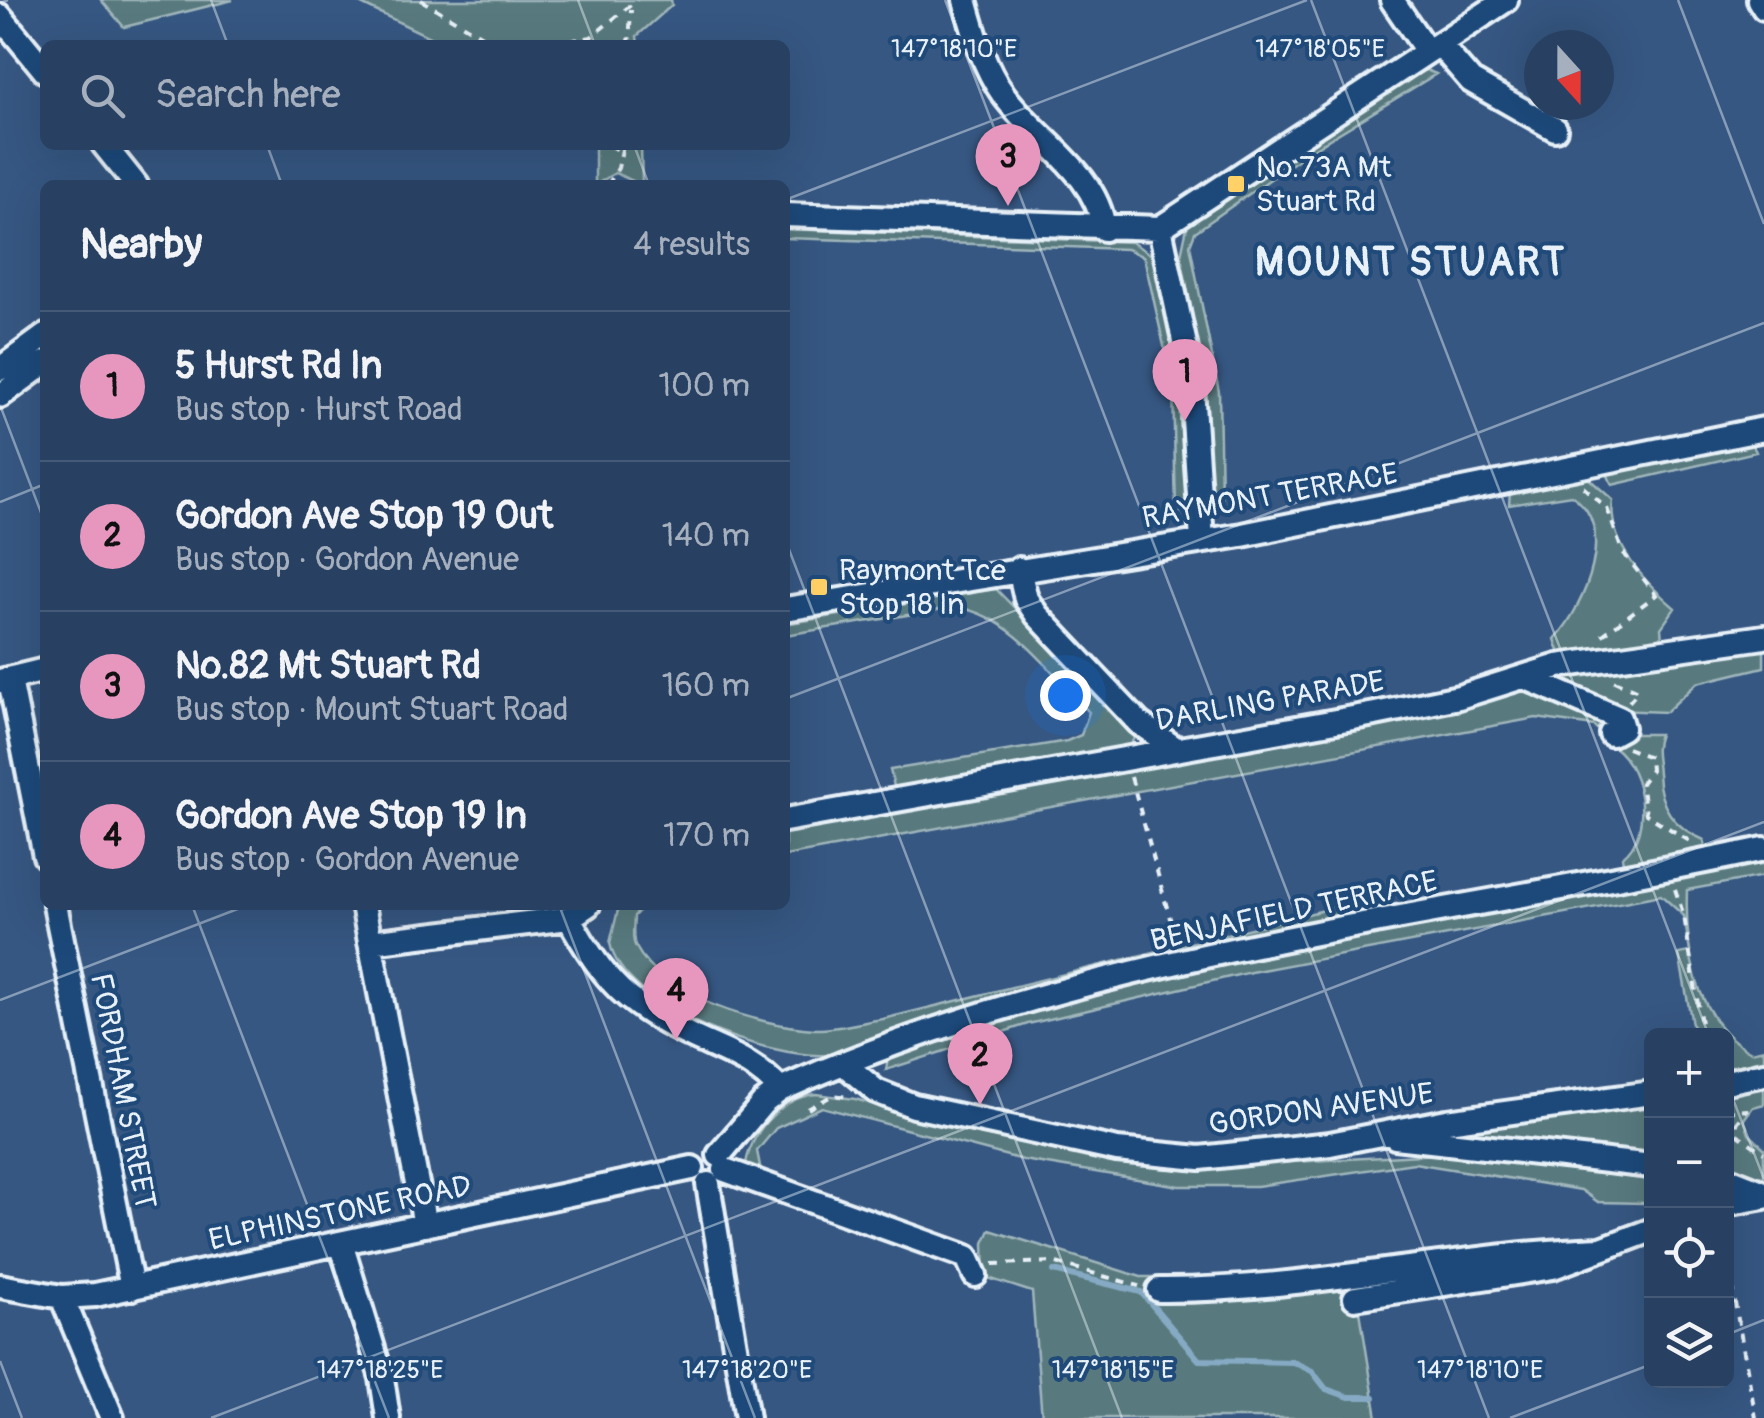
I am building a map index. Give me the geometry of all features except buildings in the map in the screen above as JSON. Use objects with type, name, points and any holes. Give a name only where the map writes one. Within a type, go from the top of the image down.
[{"type":"street","points":[[964,0],[986,64],[1003,94],[1101,201],[1104,229]]},
{"type":"street","points":[[1392,0],[1433,48],[1471,81],[1554,129]]},
{"type":"street","points":[[790,215],[1160,228],[1506,0]]},
{"type":"street","points":[[1759,0],[1764,8]]},
{"type":"street","points":[[0,16],[40,66]]},
{"type":"street","points":[[108,150],[135,180]]},
{"type":"street","points":[[1160,228],[1192,372],[1202,540]]},
{"type":"street","points":[[0,368],[40,340]]},
{"type":"street","points":[[0,396],[40,367]]},
{"type":"street","name":"RAYMONT TERRACE","points":[[790,608],[1202,540],[1764,428]]},
{"type":"street","points":[[1019,570],[1026,599],[1036,615],[1138,723],[1175,748]]},
{"type":"street","name":"DARLING PARADE","points":[[790,819],[1442,700],[1524,676],[1597,648],[1764,637]]},
{"type":"street","points":[[40,672],[8,687],[40,833]]},
{"type":"street","points":[[1524,676],[1615,726]]},
{"type":"street","name":"BENJAFIELD TERRACE","points":[[844,1064],[1028,1000],[1174,965],[1764,849]]},
{"type":"street","name":"FORDHAM STREET","points":[[56,910],[132,1288]]},
{"type":"street","points":[[364,910],[425,1225]]},
{"type":"street","points":[[370,942],[578,911],[598,969],[625,996],[694,1038],[744,1059],[780,1090]]},
{"type":"street","points":[[747,1418],[711,1169],[763,1103],[780,1090],[844,1064]]},
{"type":"street","name":"GORDON AVENUE","points":[[844,1064],[876,1091],[914,1106],[1160,1156],[1258,1153],[1644,1093]]},
{"type":"street","points":[[1734,1080],[1764,1074]]},
{"type":"street","points":[[1382,1133],[1406,1140],[1644,1165]]},
{"type":"street","points":[[711,1169],[955,1252],[973,1269]]},
{"type":"street","name":"ELPHINSTONE ROAD","points":[[0,1286],[62,1297],[132,1288],[711,1169]]},
{"type":"street","points":[[1734,1182],[1764,1195]]},
{"type":"street","points":[[1734,1202],[1764,1195]]},
{"type":"street","points":[[1356,1298],[1553,1267],[1644,1233]]},
{"type":"street","points":[[342,1243],[382,1378],[388,1418]]},
{"type":"street","points":[[1159,1290],[1281,1287],[1454,1259],[1547,1249],[1600,1249]]},
{"type":"street","points":[[62,1297],[110,1417]]},
{"type":"path","points":[[420,0],[487,39],[501,40]]},
{"type":"path","points":[[577,40],[591,37],[638,0]]},
{"type":"path","points":[[629,40],[631,8]]},
{"type":"path","points":[[619,150],[624,153]]},
{"type":"path","points":[[610,180],[624,150]]},
{"type":"path","points":[[1578,468],[1584,489],[1607,508],[1630,565],[1656,595],[1597,648],[1602,675],[1638,692],[1615,726],[1630,750],[1650,757],[1651,770],[1641,783],[1646,814],[1692,840],[1686,849]]},
{"type":"path","points":[[1129,767],[1174,933],[1170,946],[1174,965]]},
{"type":"path","points":[[1672,876],[1684,916],[1702,1028]]},
{"type":"path","points":[[808,1109],[833,1095],[849,1098]]},
{"type":"path","points":[[1734,1112],[1747,1110],[1737,1123],[1737,1134],[1764,1153]]},
{"type":"path","points":[[973,1269],[1052,1262],[1159,1290]]},
{"type":"path","points":[[1734,1298],[1756,1418]]},
{"type":"green space","points":[[101,0],[233,0],[124,27]]},
{"type":"green space","points":[[353,0],[671,0],[672,5],[637,36],[637,40],[436,40]]},
{"type":"green space","points":[[1426,70],[1436,74],[1313,149],[1195,232],[1190,245],[1219,392],[1221,497],[1211,505],[1206,387],[1181,255],[1187,227],[1413,74]]},
{"type":"green space","points":[[595,150],[641,150],[642,180],[615,173],[595,180]]},
{"type":"green space","points":[[790,229],[1131,242],[1155,257],[1182,370],[1186,512],[1176,512],[1173,386],[1144,257],[1127,249],[790,238]]},
{"type":"green space","points":[[1751,442],[1756,452],[1612,485],[1607,473]]},
{"type":"green space","points":[[1586,476],[1613,500],[1616,532],[1631,561],[1675,608],[1661,628],[1662,640],[1561,657],[1555,639],[1586,588],[1595,546],[1593,526],[1586,509],[1571,495],[1509,505],[1510,492]]},
{"type":"green space","points":[[996,589],[1129,726],[1134,738],[1130,746],[895,790],[890,770],[1067,741],[1081,735],[1089,712],[1030,648],[977,612],[956,607],[790,634],[790,623]]},
{"type":"green space","points":[[1764,644],[1764,667],[1697,683],[1666,712],[1614,710],[1602,734],[1594,726],[1536,718],[790,855],[790,829],[1558,677],[1694,660],[1705,650]]},
{"type":"green space","points":[[1620,734],[1659,734],[1656,754],[1661,796],[1676,822],[1704,840],[1706,854],[1624,869],[1622,857],[1639,832],[1641,815],[1636,780],[1629,764],[1607,743]]},
{"type":"green space","points":[[1764,861],[1764,876],[1687,890],[1691,959],[1705,1003],[1722,1028],[1693,1028],[1679,954],[1690,952],[1684,916],[1661,895],[1251,972],[1028,1024],[886,1070],[888,1058],[897,1050],[1110,990],[1218,963],[1545,898]]},
{"type":"green space","points":[[1336,907],[1337,921],[991,1000],[827,1055],[802,1054],[736,1038],[669,1008],[620,967],[610,943],[618,910],[640,910],[634,916],[634,944],[667,981],[714,1006],[741,1015],[814,1029],[883,1019]]},
{"type":"green space","points":[[1734,1040],[1751,1052],[1764,1049],[1764,1061],[1734,1066]]},
{"type":"green space","points":[[1764,1088],[1764,1104],[1753,1107],[1744,1119],[1749,1134],[1764,1148],[1764,1180],[1734,1172],[1734,1093]]},
{"type":"green space","points":[[816,1094],[855,1099],[968,1132],[1165,1169],[1440,1154],[1644,1179],[1644,1203],[1598,1202],[1581,1190],[1414,1163],[1257,1186],[1179,1186],[1023,1160],[822,1107],[776,1128],[757,1151],[762,1176],[745,1170],[759,1131],[778,1110]]},
{"type":"green space","points":[[1644,1106],[1644,1155],[1446,1133]]},
{"type":"green space","points":[[990,1230],[1141,1277],[1156,1277],[1159,1299],[1286,1294],[1480,1260],[1359,1305],[1377,1418],[1042,1418],[1032,1292],[985,1277],[984,1243]]},
{"type":"waterway","points":[[1054,1271],[1141,1292],[1199,1360],[1293,1362],[1312,1371],[1326,1389],[1349,1397],[1374,1397]]},
{"type":"place","name":"No.73A Mt Stuart Rd","points":[[1236,184]]},
{"type":"place","name":"No.82 Mt Stuart Rd","points":[[1008,206]]},
{"type":"place","name":"5 Hurst Rd In","points":[[1185,421]]},
{"type":"place","name":"Raymont Tce Stop 18 In","points":[[819,587]]},
{"type":"place","name":"Gordon Ave Stop 19 In","points":[[676,1040]]},
{"type":"place","name":"Gordon Ave Stop 19 Out","points":[[980,1105]]},
{"type":"district","name":"MOUNT STUART","points":[[1411,262]]}]
